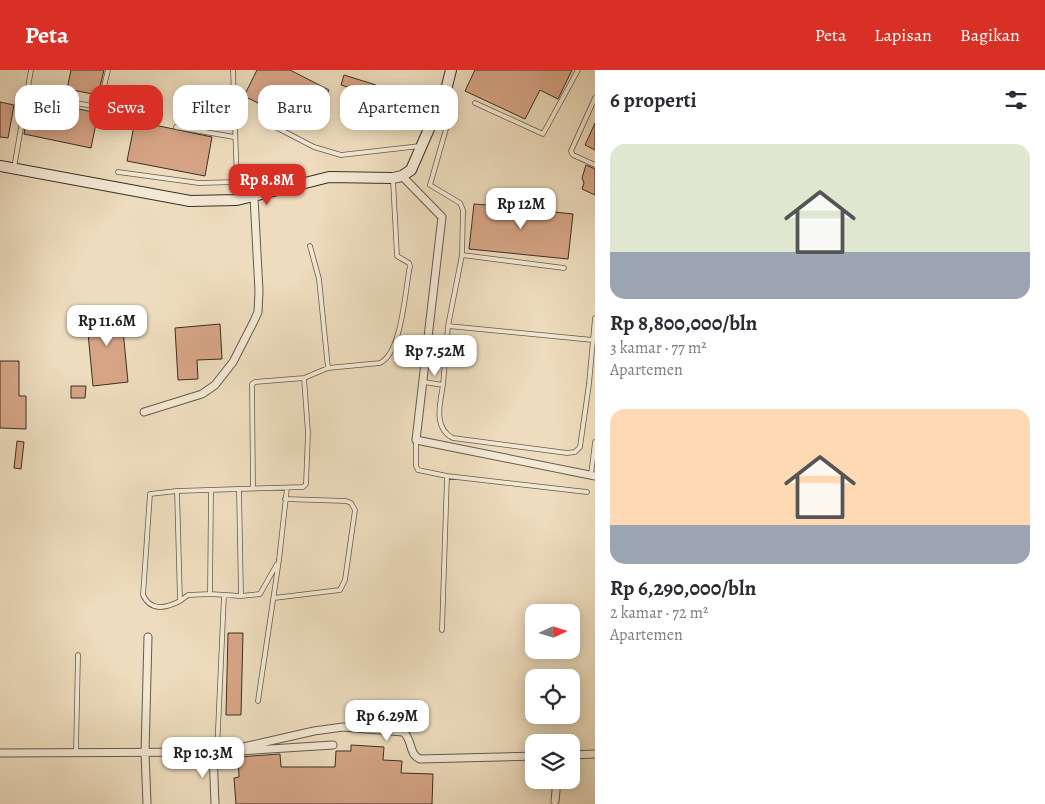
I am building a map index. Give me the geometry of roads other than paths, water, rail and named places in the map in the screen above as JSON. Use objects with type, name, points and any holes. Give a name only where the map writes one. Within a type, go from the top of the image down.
[{"type":"street","points":[[447,85],[451,70]]},
{"type":"street","points":[[0,166],[190,201],[228,200],[254,197],[289,186],[329,177],[397,177],[411,170],[429,130]]},
{"type":"street","points":[[397,177],[442,217],[416,440],[593,475]]},
{"type":"street","points":[[144,412],[202,394],[214,385],[234,362],[258,312],[260,292],[254,197]]},
{"type":"street","points":[[147,804],[145,753],[148,637]]},
{"type":"street","points":[[218,752],[314,731],[343,727],[402,732],[407,735],[412,753],[420,759],[525,756]]},
{"type":"street","points":[[0,753],[76,751],[145,753],[218,752],[333,745]]},
{"type":"street","points":[[215,804],[218,752]]},
{"type":"street","points":[[580,755],[595,754]]},
{"type":"street","points":[[555,801],[556,789]]},
{"type":"lane","points":[[29,85],[32,70]]},
{"type":"lane","points":[[79,104],[99,107],[108,70]]},
{"type":"lane","points":[[233,70],[236,182]]},
{"type":"lane","points":[[475,104],[543,134],[578,70]]},
{"type":"lane","points":[[595,98],[571,151],[573,155],[595,165]]},
{"type":"lane","points":[[14,168],[21,130]]},
{"type":"lane","points":[[193,130],[234,137]]},
{"type":"lane","points":[[281,130],[314,147],[341,155],[422,146]]},
{"type":"lane","points":[[446,130],[430,185],[460,203],[463,210],[462,255],[448,326],[439,409],[440,423],[445,434],[453,438],[567,453],[575,452],[580,447],[589,384],[595,318]]},
{"type":"lane","points":[[118,172],[199,183],[236,182],[289,186]]},
{"type":"lane","points":[[253,488],[252,384],[256,382],[304,378],[328,368],[380,363],[387,360],[395,345],[410,266],[409,263],[397,256],[397,177]]},
{"type":"lane","points":[[310,246],[319,279],[328,368]]},
{"type":"lane","points":[[462,255],[564,268]]},
{"type":"lane","points":[[448,326],[593,340]]},
{"type":"lane","points":[[279,560],[260,594],[241,596],[188,595],[170,606],[154,607],[146,602],[143,596],[150,494],[239,488],[303,487],[306,484],[308,433],[304,378]]},
{"type":"lane","points":[[424,382],[443,385]]},
{"type":"lane","points":[[416,440],[416,468],[447,476],[587,492]]},
{"type":"lane","points":[[593,475],[595,442]]},
{"type":"lane","points":[[442,630],[447,476]]},
{"type":"lane","points":[[239,488],[241,596]]},
{"type":"lane","points":[[258,701],[274,598],[287,488]]},
{"type":"lane","points":[[210,594],[211,490]]},
{"type":"lane","points":[[177,491],[180,601]]},
{"type":"lane","points":[[274,598],[340,590],[345,580],[355,510],[351,503],[346,501],[285,499]]},
{"type":"lane","points":[[218,752],[224,595]]},
{"type":"lane","points":[[76,751],[78,655]]}]
